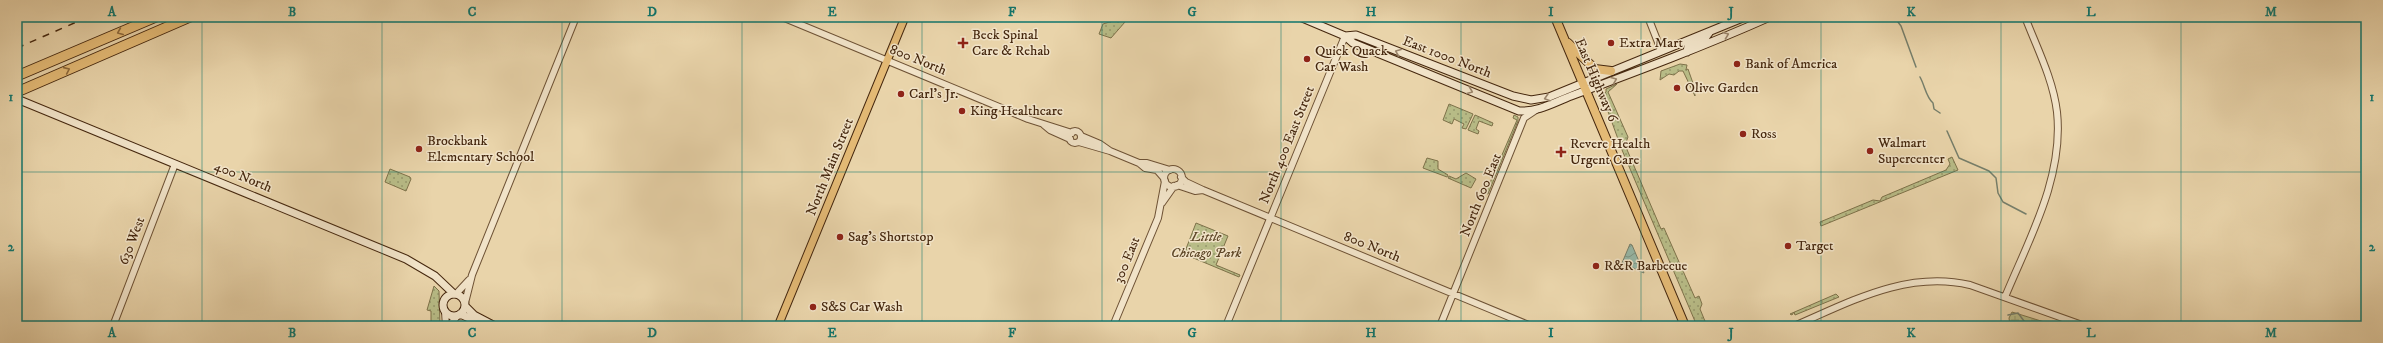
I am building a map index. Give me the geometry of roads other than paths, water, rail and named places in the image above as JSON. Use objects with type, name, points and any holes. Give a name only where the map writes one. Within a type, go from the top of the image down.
[{"type":"highway","points":[[17,76],[156,17]]},
{"type":"highway","points":[[17,92],[190,17]]},
{"type":"highway","name":"East Highway 6","points":[[1555,17],[1685,326]]},
{"type":"highway","points":[[1565,40],[1595,69],[1611,71]]},
{"type":"main road","name":"North Main Street","points":[[778,326],[905,17]]},
{"type":"main road","points":[[1300,17],[1345,36]]},
{"type":"main road","points":[[1687,52],[1688,46],[1706,37],[1710,31],[1745,17]]},
{"type":"main road","points":[[1638,70],[1687,52],[1770,17]]},
{"type":"main road","name":"East 1000 North","points":[[1345,36],[1356,35],[1474,81],[1531,100],[1549,97],[1582,82],[1710,31]]},
{"type":"main road","name":"East 1000 North","points":[[1345,36],[1352,43],[1519,110],[1536,110],[1638,70]]},
{"type":"main road","points":[[1638,70],[1642,64],[1661,56],[1661,50]]},
{"type":"main road","points":[[1400,62],[1408,61],[1431,70],[1438,67]]},
{"type":"main road","points":[[1435,77],[1441,73],[1459,80],[1474,81]]},
{"type":"main road","name":"400 North","points":[[17,99],[406,259],[435,276],[455,294]]},
{"type":"main road","points":[[435,276],[443,289],[446,312],[451,316],[459,315],[490,326]]},
{"type":"main road","points":[[444,301],[448,296],[455,294],[462,297],[465,305],[474,315],[495,326]]},
{"type":"main road","points":[[459,315],[465,305]]},
{"type":"street","points":[[465,305],[472,275],[576,17]]},
{"type":"street","name":"800 North","points":[[782,17],[1044,125],[1050,130],[1070,139],[1074,143],[1080,139],[1078,132],[1072,133],[1049,124],[1044,125]]},
{"type":"street","points":[[1648,17],[1661,50]]},
{"type":"street","points":[[2005,297],[2046,198],[2053,172],[2057,141],[2057,112],[2051,83],[2025,17]]},
{"type":"street","name":"North 400 East Street","points":[[1226,326],[1345,36]]},
{"type":"street","points":[[1519,110],[1524,118],[1536,110]]},
{"type":"street","name":"North 600 East","points":[[1440,326],[1524,118]]},
{"type":"street","points":[[1070,139],[1072,133]]},
{"type":"street","points":[[1080,139],[1139,163],[1145,168],[1158,170],[1169,185],[1176,186],[1181,177],[1177,171],[1151,164],[1139,163]]},
{"type":"street","name":"630 West","points":[[113,326],[174,164]]},
{"type":"street","points":[[1164,180],[1170,170]]},
{"type":"street","name":"800 North","points":[[1181,177],[1186,182],[1203,190],[1531,326]]},
{"type":"street","name":"300 East","points":[[1113,326],[1162,203],[1164,180]]},
{"type":"street","name":"800 North","points":[[1176,186],[1203,190]]},
{"type":"street","name":"300 East","points":[[1162,203],[1176,186]]},
{"type":"street","points":[[455,294],[472,275]]},
{"type":"street","points":[[1794,326],[1879,290],[1916,282],[1956,282],[2005,297],[2085,326]]},
{"type":"street","points":[[446,312],[448,326]]},
{"type":"street","points":[[448,326],[459,315]]},
{"type":"water","points":[[1630,244],[1632,245],[1644,273],[1622,263]]},
{"type":"waterway","points":[[1898,22],[1901,26],[1916,67]]},
{"type":"waterway","points":[[1920,77],[1927,95],[1933,103],[1934,109],[1940,113]]},
{"type":"waterway","points":[[1947,131],[1959,158],[1989,171],[1996,178],[1998,193],[2003,202],[2026,214]]},
{"type":"waterway","points":[[2008,315],[2018,313],[2027,325],[2032,326]]},
{"type":"railway","points":[[17,48],[88,17]]},
{"type":"place","name":"Beck Spinal Care & Rehab","points":[[963,43]]},
{"type":"place","name":"Extra Mart","points":[[1611,43]]},
{"type":"place","name":"Quick Quack Car Wash","points":[[1307,59]]},
{"type":"place","name":"Bank of America","points":[[1737,64]]},
{"type":"place","name":"Olive Garden","points":[[1677,88]]},
{"type":"place","name":"Carl's Jr.","points":[[901,94]]},
{"type":"place","name":"King Healthcare","points":[[962,111]]},
{"type":"place","name":"Ross","points":[[1743,134]]},
{"type":"place","name":"Brockbank Elementary School","points":[[419,149]]},
{"type":"place","name":"Walmart Supercenter","points":[[1870,151]]},
{"type":"place","name":"Revere Health Urgent Care","points":[[1561,152]]},
{"type":"place","name":"Sag's Shortstop","points":[[840,237]]},
{"type":"place","name":"Target","points":[[1788,246]]},
{"type":"place","name":"R&R Barbecue","points":[[1596,266]]},
{"type":"place","name":"S&S Car Wash","points":[[813,307]]},
{"type":"park label","name":"Little Chicago Park","points":[[1206,246]]}]
